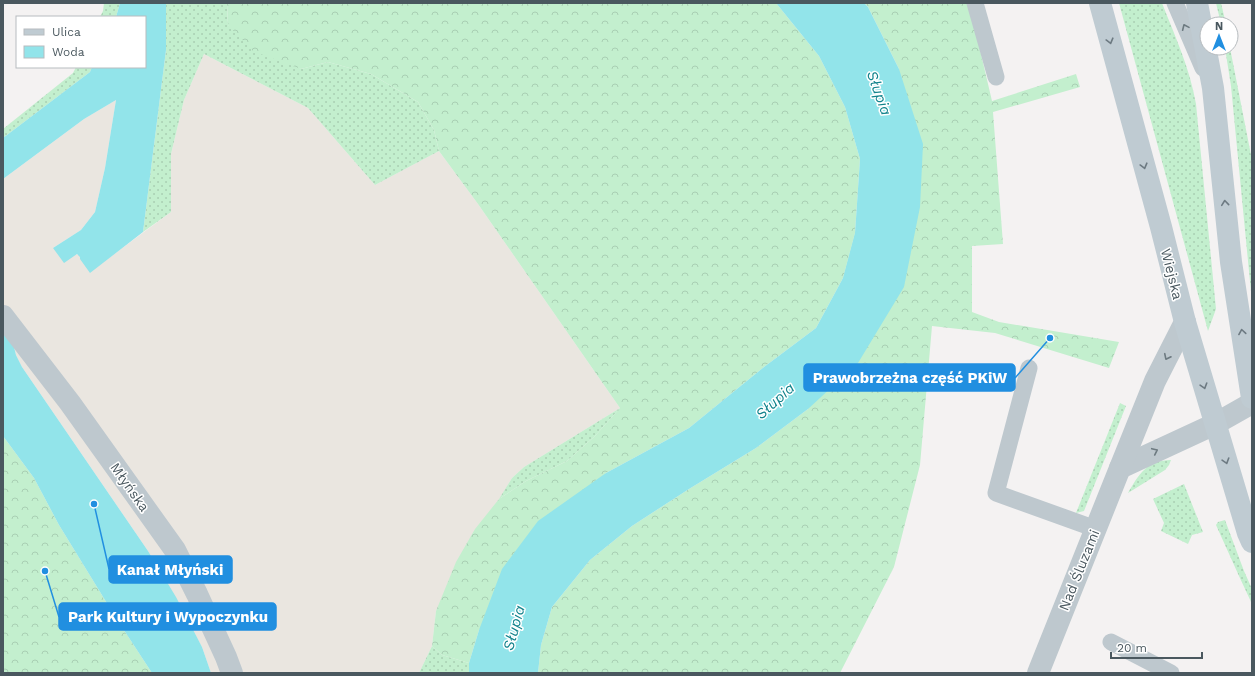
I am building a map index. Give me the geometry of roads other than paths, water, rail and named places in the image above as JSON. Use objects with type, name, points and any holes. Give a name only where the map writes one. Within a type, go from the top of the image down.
[{"type":"main road","name":"Wiejska","points":[[1100,3],[1161,227],[1184,322],[1252,542]]},
{"type":"main road","points":[[1197,3],[1212,88],[1231,262],[1252,398]]},
{"type":"street","name":"Młyńska","points":[[3,316],[70,403],[175,550],[226,657],[232,673]]},
{"type":"street","name":"Nad Śluzami","points":[[1038,673],[1155,382],[1184,322]]},
{"type":"street","points":[[1120,468],[1215,424],[1252,403]]},
{"type":"lane","points":[[975,3],[996,77]]},
{"type":"lane","points":[[1175,3],[1212,88]]},
{"type":"lane","points":[[1029,368],[996,493],[1096,529]]},
{"type":"lane","points":[[1111,642],[1171,673]]},
{"type":"water","points":[[120,3],[166,3],[166,50],[143,232],[90,273],[77,254],[64,263],[53,248],[81,230],[95,212],[105,168],[116,100],[84,119],[3,179],[3,138],[90,72],[92,68],[146,68],[146,16],[116,16]]},
{"type":"water","name":"Słupia","points":[[776,3],[864,3],[868,7],[899,69],[923,144],[920,207],[904,287],[858,363],[808,409],[756,448],[632,526],[590,560],[552,607],[541,645],[538,673],[469,673],[469,663],[479,630],[502,569],[538,521],[606,473],[689,428],[764,367],[816,328],[843,278],[855,233],[860,159],[845,107],[819,56]]},
{"type":"water","points":[[3,333],[14,347],[22,367],[148,551],[176,597],[202,647],[211,673],[152,673],[116,618],[59,525],[34,478],[3,436]]},
{"type":"place","name":"Prawobrzeżna część PKiW","points":[[1050,338]]},
{"type":"place","name":"Kanał Młyński","points":[[94,504]]},
{"type":"place","name":"Park Kultury i Wypoczynku","points":[[45,571]]}]
